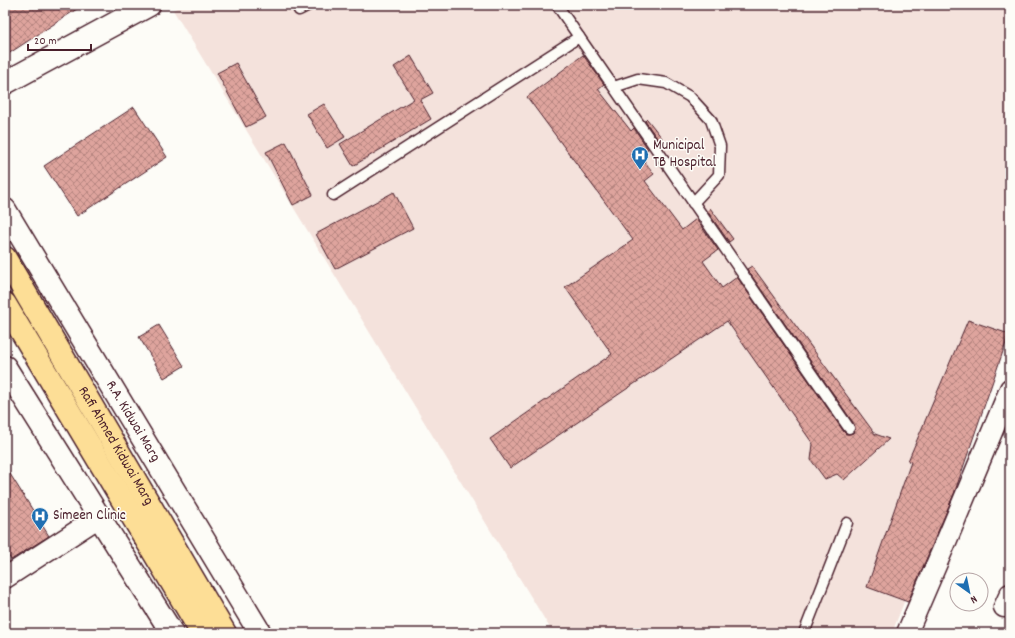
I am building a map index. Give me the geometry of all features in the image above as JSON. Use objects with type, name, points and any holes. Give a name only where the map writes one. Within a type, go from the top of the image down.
[{"type":"main road","name":"Rafi Ahmed Kidwai Marg","points":[[5,258],[225,633]]},
{"type":"main road","points":[[5,304],[202,633]]},
{"type":"street","points":[[5,83],[137,8]]},
{"type":"street","name":"R.A. Kidwai Marg","points":[[5,210],[260,633]]},
{"type":"street","points":[[5,367],[172,633]]},
{"type":"street","points":[[907,633],[1010,389]]},
{"type":"street","points":[[5,578],[99,517]]},
{"type":"lane","points":[[299,10],[309,5]]},
{"type":"lane","points":[[557,5],[849,428]]},
{"type":"lane","points":[[333,195],[579,37]]},
{"type":"lane","points":[[614,87],[638,79],[666,83],[690,97],[711,120],[720,146],[719,175],[694,203]]},
{"type":"lane","points":[[804,633],[847,523]]},
{"type":"shaded area","name":"Municipal TB Hospital","points":[[182,5],[1010,5],[1010,329],[892,633],[553,633],[173,10]]},
{"type":"building","points":[[5,5],[83,5],[5,56]]},
{"type":"building","points":[[583,55],[604,84],[598,89],[631,131],[634,128],[648,149],[640,155],[654,174],[645,181],[682,230],[696,219],[718,250],[703,261],[722,288],[737,277],[844,432],[846,434],[853,433],[855,428],[854,424],[747,269],[752,266],[875,434],[889,439],[844,480],[837,474],[825,479],[811,460],[813,444],[727,321],[510,468],[490,439],[612,354],[565,287],[633,240],[527,97]]},
{"type":"building","points":[[411,56],[433,93],[420,100],[431,119],[353,166],[340,144],[414,99],[394,67]]},
{"type":"building","points":[[236,63],[266,117],[246,127],[217,73]]},
{"type":"building","points":[[324,104],[345,137],[327,148],[307,114]]},
{"type":"building","points":[[134,107],[167,157],[77,216],[44,166]]},
{"type":"building","points":[[647,119],[662,138],[659,141],[645,121]]},
{"type":"building","points":[[286,142],[313,195],[293,205],[266,152]]},
{"type":"building","points":[[394,192],[413,228],[335,269],[316,234]]},
{"type":"building","points":[[710,208],[733,239],[729,242],[707,211]]},
{"type":"building","points":[[968,320],[1009,334],[954,494],[908,602],[867,587],[911,462],[908,461]]},
{"type":"building","points":[[159,325],[184,366],[164,378],[139,337]]},
{"type":"building","points":[[5,466],[49,536],[11,560],[5,550]]},
{"type":"place","name":"Municipal TB Hospital","points":[[640,170]]},
{"type":"place","name":"Simeen Clinic","points":[[40,531]]}]
